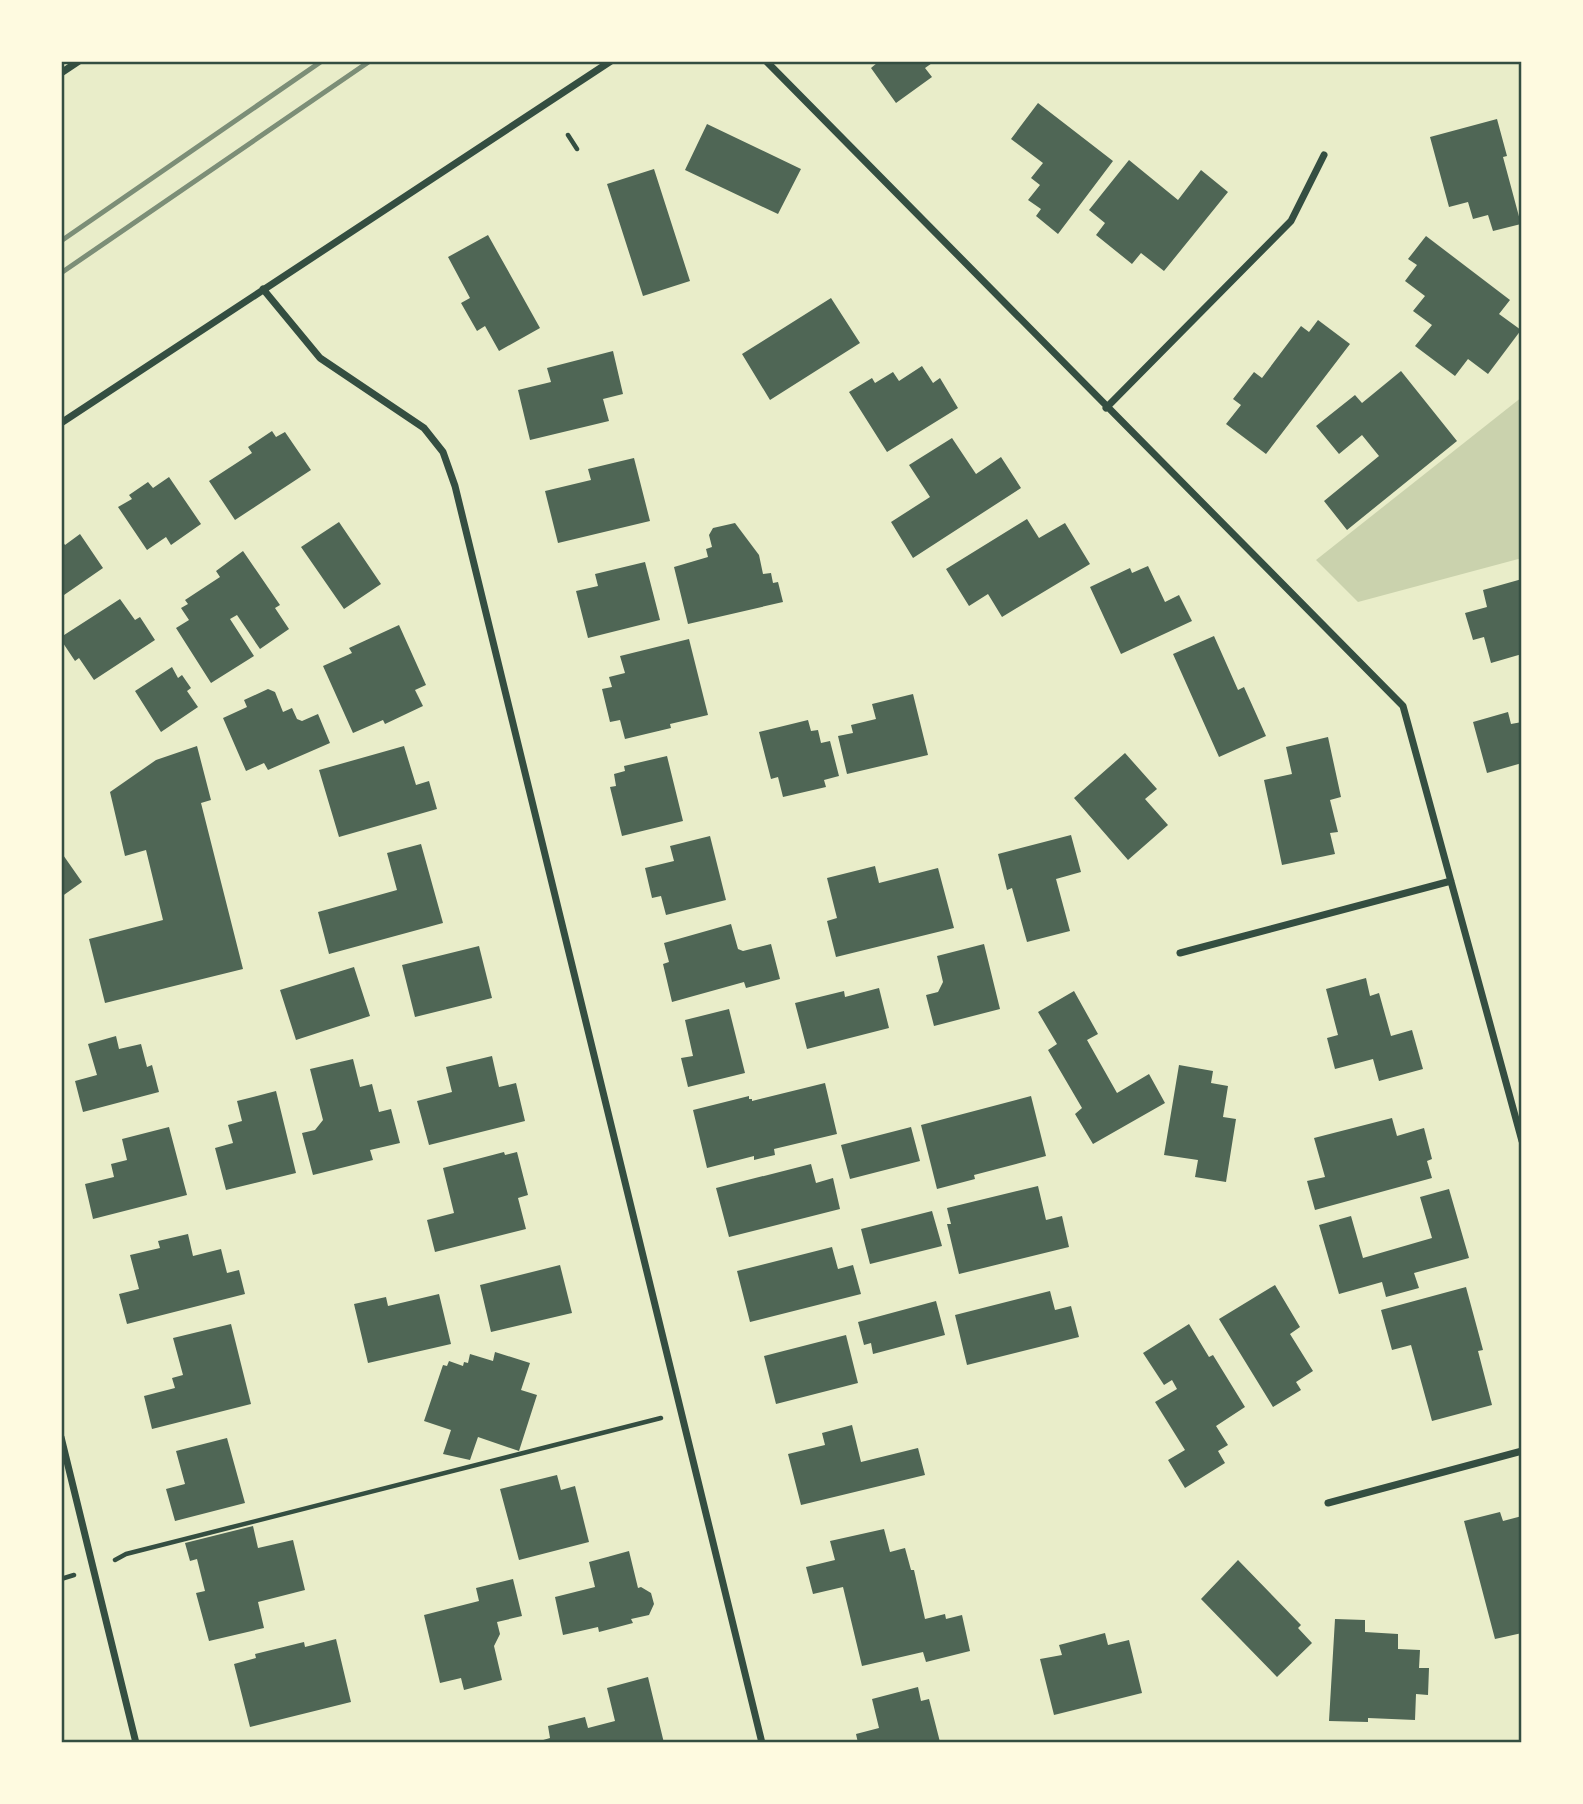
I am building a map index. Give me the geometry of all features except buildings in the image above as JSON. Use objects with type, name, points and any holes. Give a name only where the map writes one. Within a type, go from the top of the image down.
[{"type":"street","points":[[61,73],[79,61]]},
{"type":"street","points":[[61,423],[611,61]]},
{"type":"street","points":[[766,61],[1403,706],[1522,1141]]},
{"type":"street","points":[[1106,408],[1292,221],[1324,155]]},
{"type":"street","points":[[263,289],[320,358],[424,428],[443,452],[455,486],[762,1743]]},
{"type":"street","points":[[1180,953],[1451,881]]},
{"type":"street","points":[[61,1437],[136,1743]]},
{"type":"street","points":[[1328,1503],[1522,1451]]},
{"type":"path","points":[[568,135],[577,149]]},
{"type":"path","points":[[61,1579],[94,1570],[126,1554],[682,1413]]},
{"type":"green space","points":[[1522,397],[1522,558],[1358,602],[1316,560]]},
{"type":"railway","points":[[61,241],[322,61]]},
{"type":"railway","points":[[61,273],[370,61]]}]
